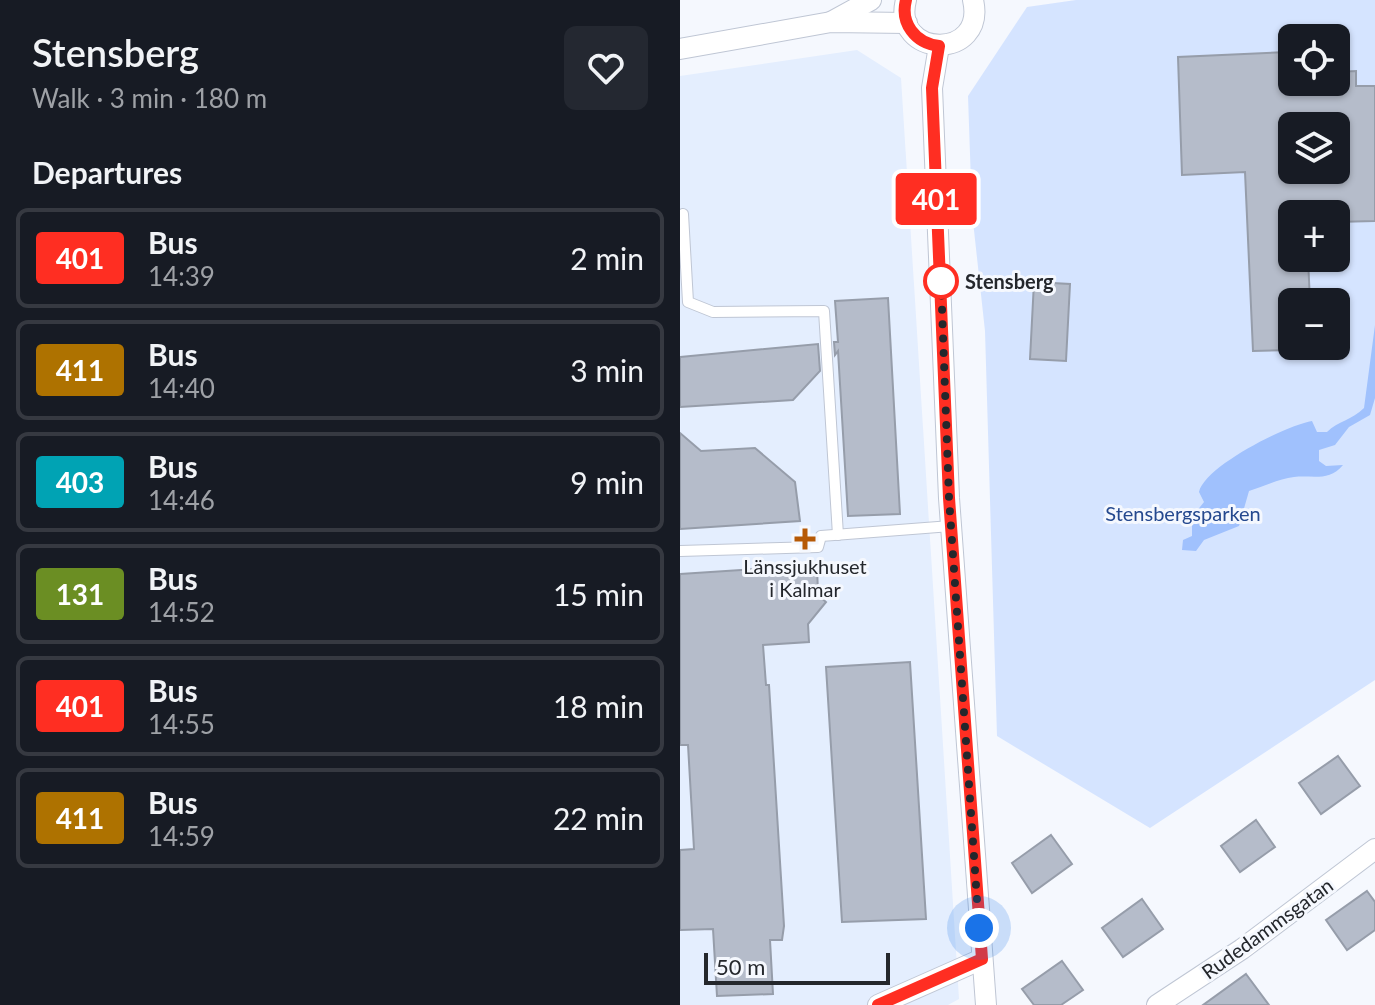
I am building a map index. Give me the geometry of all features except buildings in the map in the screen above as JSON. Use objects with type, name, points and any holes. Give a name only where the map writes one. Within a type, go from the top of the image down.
[{"type":"street","points":[[831,22],[871,0]]},
{"type":"street","points":[[906,0],[903,13],[907,23],[920,39],[939,46],[952,43],[966,34],[981,1]]},
{"type":"street","points":[[680,49],[831,22],[907,23]]},
{"type":"street","points":[[939,46],[932,88],[951,526],[986,1005]]},
{"type":"street","name":"Rudedammsgatan","points":[[1157,1005],[1242,949],[1375,849]]},
{"type":"street","points":[[878,1005],[982,959]]},
{"type":"lane","points":[[683,214],[688,302],[713,312],[824,311],[838,535]]},
{"type":"lane","points":[[680,551],[818,547],[821,536],[951,526]]},
{"type":"shaded area","name":"Länssjukhuset i Kalmar","points":[[857,50],[901,78],[959,999],[948,1005],[680,1005],[680,76]]},
{"type":"green space","name":"Stensbergsparken","points":[[1076,0],[1375,0],[1375,680],[1150,828],[997,736],[985,331],[972,212],[968,96],[1027,7]]},
{"type":"water","points":[[1375,325],[1375,398],[1370,415],[1349,427],[1335,445],[1319,450],[1319,461],[1326,466],[1343,465],[1326,476],[1288,478],[1249,491],[1239,526],[1204,540],[1196,551],[1182,550],[1183,540],[1192,536],[1192,517],[1204,502],[1199,492],[1216,470],[1248,448],[1285,430],[1312,421],[1317,432],[1327,432],[1364,408]]},
{"type":"bus line","name":"401","points":[[878,1005],[982,959],[949,498],[932,88],[939,46],[914,35],[903,13],[906,0]]},
{"type":"place","name":"Stensberg","points":[[941,281]]},
{"type":"place","name":"Länssjukhuset i Kalmar","points":[[805,539]]},
{"type":"route","points":[[941,281],[949,498],[979,928]]}]
